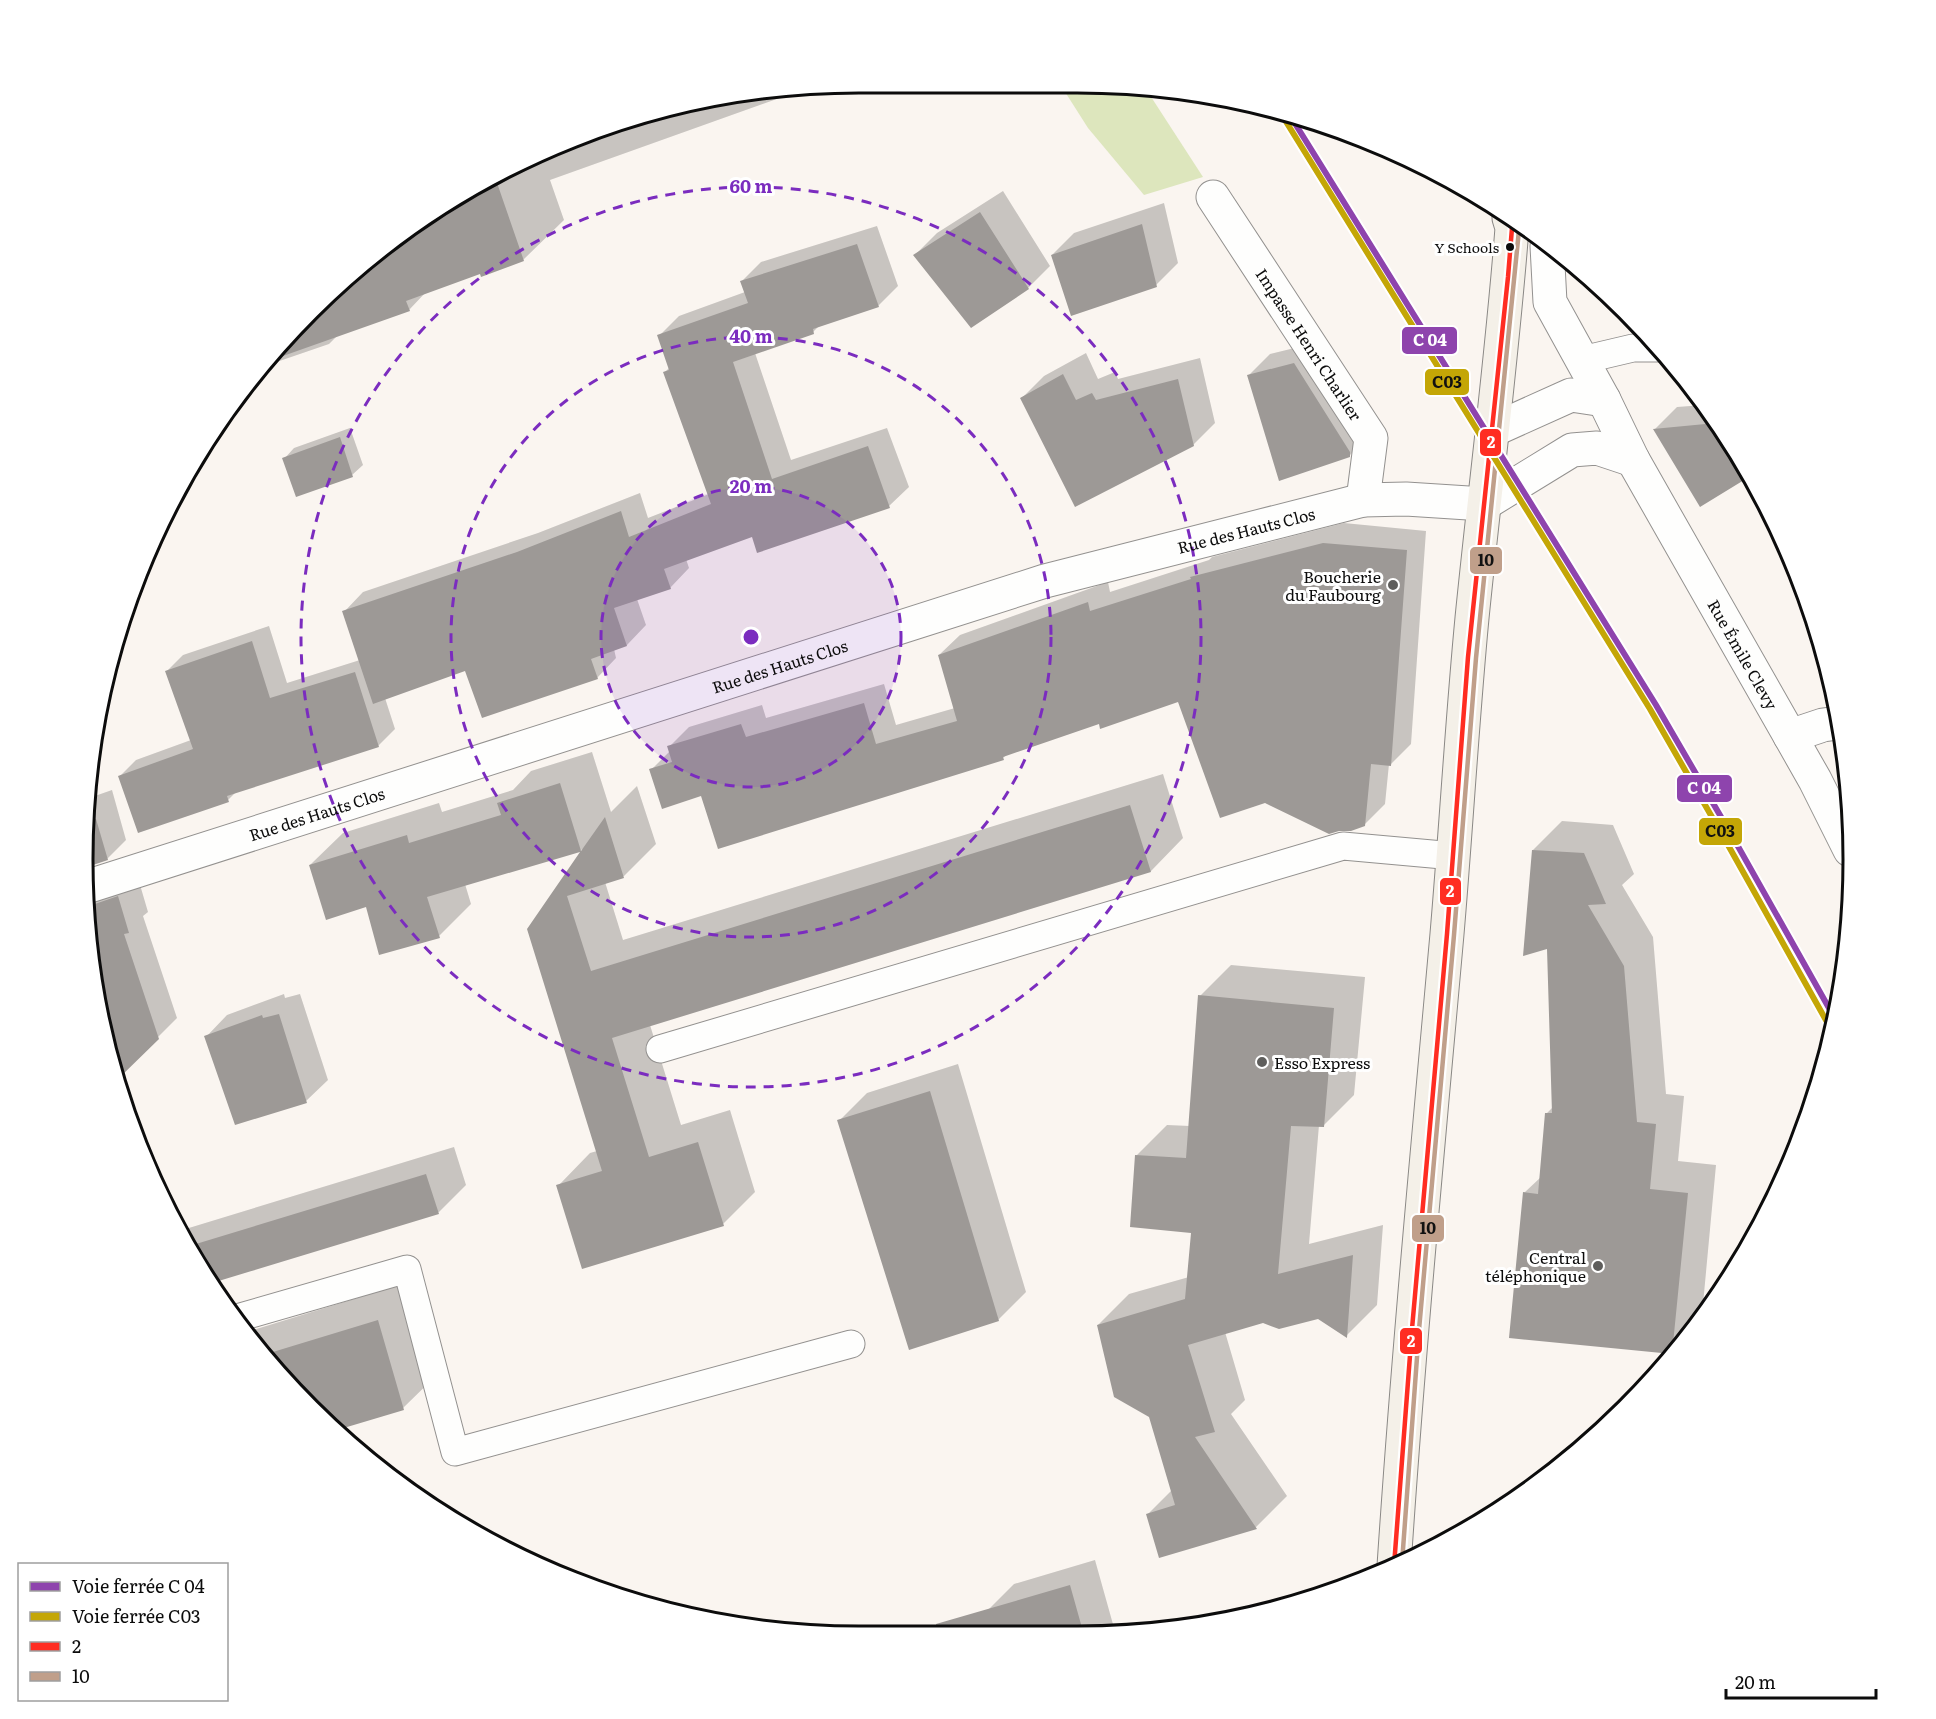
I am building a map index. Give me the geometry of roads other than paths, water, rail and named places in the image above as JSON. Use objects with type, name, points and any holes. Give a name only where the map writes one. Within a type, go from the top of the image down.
[{"type":"main road","points":[[1395,1557],[1402,1436],[1454,856],[1472,622],[1504,325],[1512,229]]},
{"type":"street","name":"Impasse Henri Charlier","points":[[1213,197],[1371,438],[1363,500]]},
{"type":"street","name":"Rue Émile Clevy","points":[[1547,255],[1550,302],[1604,400],[1633,460],[1815,780],[1842,832]]},
{"type":"street","points":[[1491,431],[1570,395],[1604,400]]},
{"type":"street","points":[[1484,504],[1572,450],[1597,448],[1633,460]]},
{"type":"street","name":"Rue des Hauts Clos","points":[[94,884],[1046,581],[1363,500],[1484,504]]},
{"type":"street","points":[[1790,736],[1830,724]]},
{"type":"lane","points":[[1582,360],[1633,348],[1647,348]]},
{"type":"lane","points":[[660,1049],[1343,846],[1454,856]]},
{"type":"lane","points":[[244,1316],[407,1269],[455,1452],[850,1344]]},
{"type":"rail line","name":"C03","points":[[1287,123],[1650,709],[1826,1020]]},
{"type":"place","name":"Y Schools","points":[[1510,247]]},
{"type":"place","name":"Boucherie du Faubourg","points":[[1393,585]]},
{"type":"place","name":"Esso Express","points":[[1262,1062]]},
{"type":"place","name":"Central téléphonique","points":[[1598,1266]]}]
